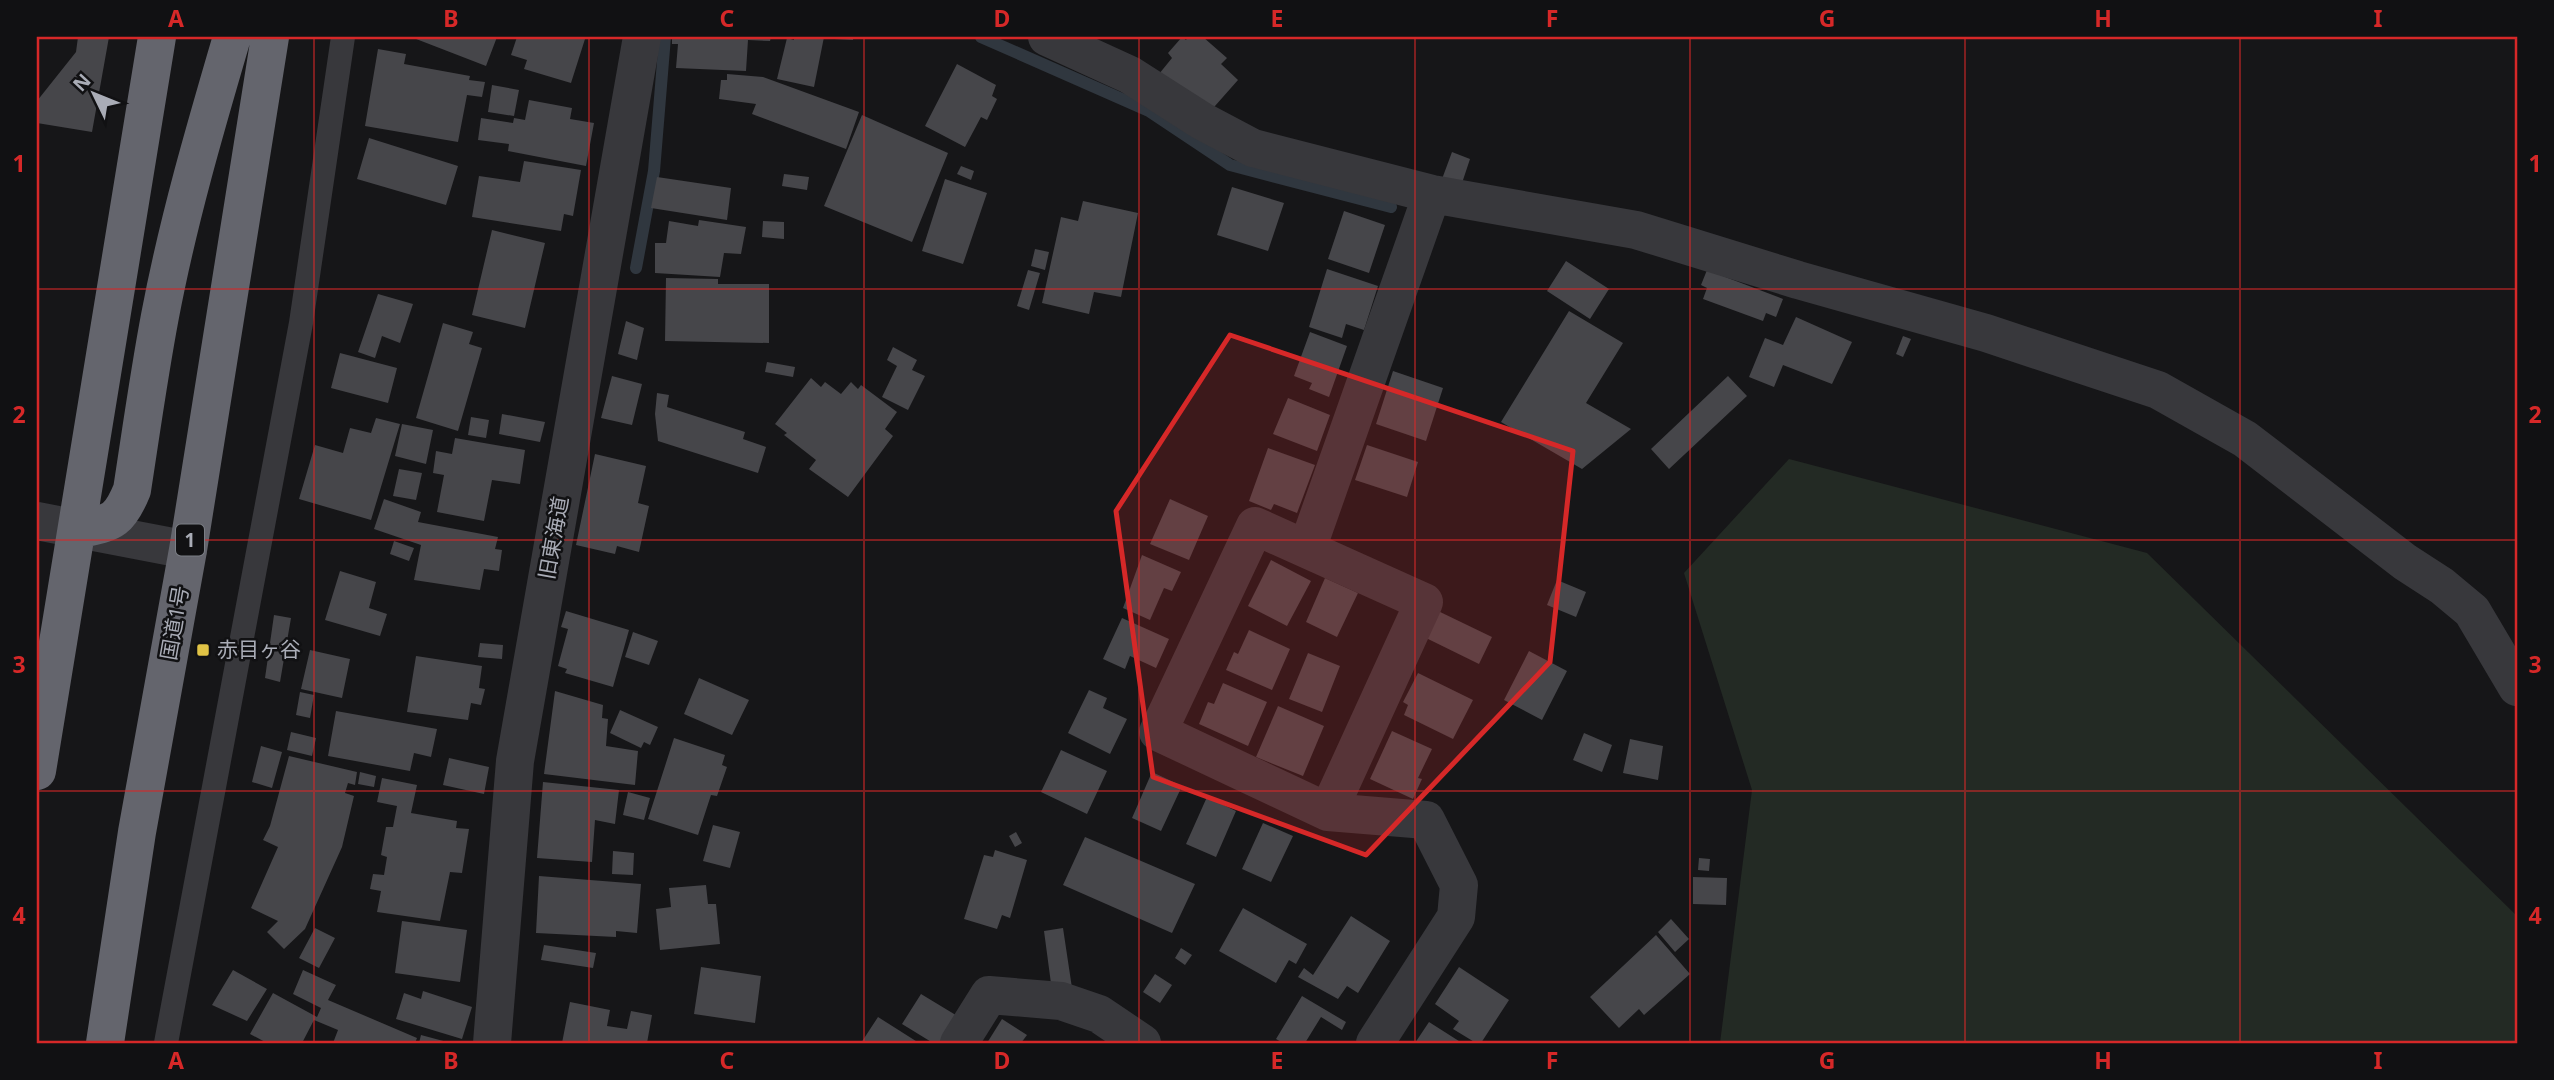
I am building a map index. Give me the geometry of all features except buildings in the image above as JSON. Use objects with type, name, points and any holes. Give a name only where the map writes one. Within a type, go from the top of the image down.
[{"type":"highway","points":[[37,771],[157,37]]},
{"type":"highway","points":[[77,530],[107,523],[122,514],[132,490],[160,316],[176,242],[198,151],[232,37]]},
{"type":"highway","name":"国道1号","points":[[105,1043],[137,832],[188,551],[270,37]]},
{"type":"street","name":"旧東海道","points":[[492,1043],[514,761],[642,37]]},
{"type":"street","points":[[1048,37],[1130,75],[1202,121],[1253,148],[1432,194],[1636,230],[1798,280],[1986,333],[2158,390],[2245,439],[2405,562],[2442,586],[2472,611],[2517,687]]},
{"type":"street","points":[[1307,549],[1432,194]]},
{"type":"street","points":[[37,522],[188,551]]},
{"type":"street","points":[[1328,812],[1424,602],[1255,526],[1158,732],[1328,812],[1426,820],[1460,885],[1455,918],[1375,1043]]},
{"type":"street","points":[[959,1043],[989,995],[1062,1001],[1099,1014],[1142,1043]]},
{"type":"lane","points":[[166,1043],[301,323],[342,37]]},
{"type":"highlighted area","points":[[1230,335],[1573,451],[1550,662],[1366,855],[1153,777],[1116,511]]},
{"type":"shaded area","points":[[1789,459],[2147,553],[2517,916],[2517,1043],[1720,1043],[1752,790],[1684,573]]},
{"type":"waterway","points":[[636,268],[654,171],[665,37]]},
{"type":"waterway","points":[[981,37],[1149,111],[1230,165],[1391,207]]},
{"type":"place","name":"赤目ヶ谷","points":[[203,650]]}]
